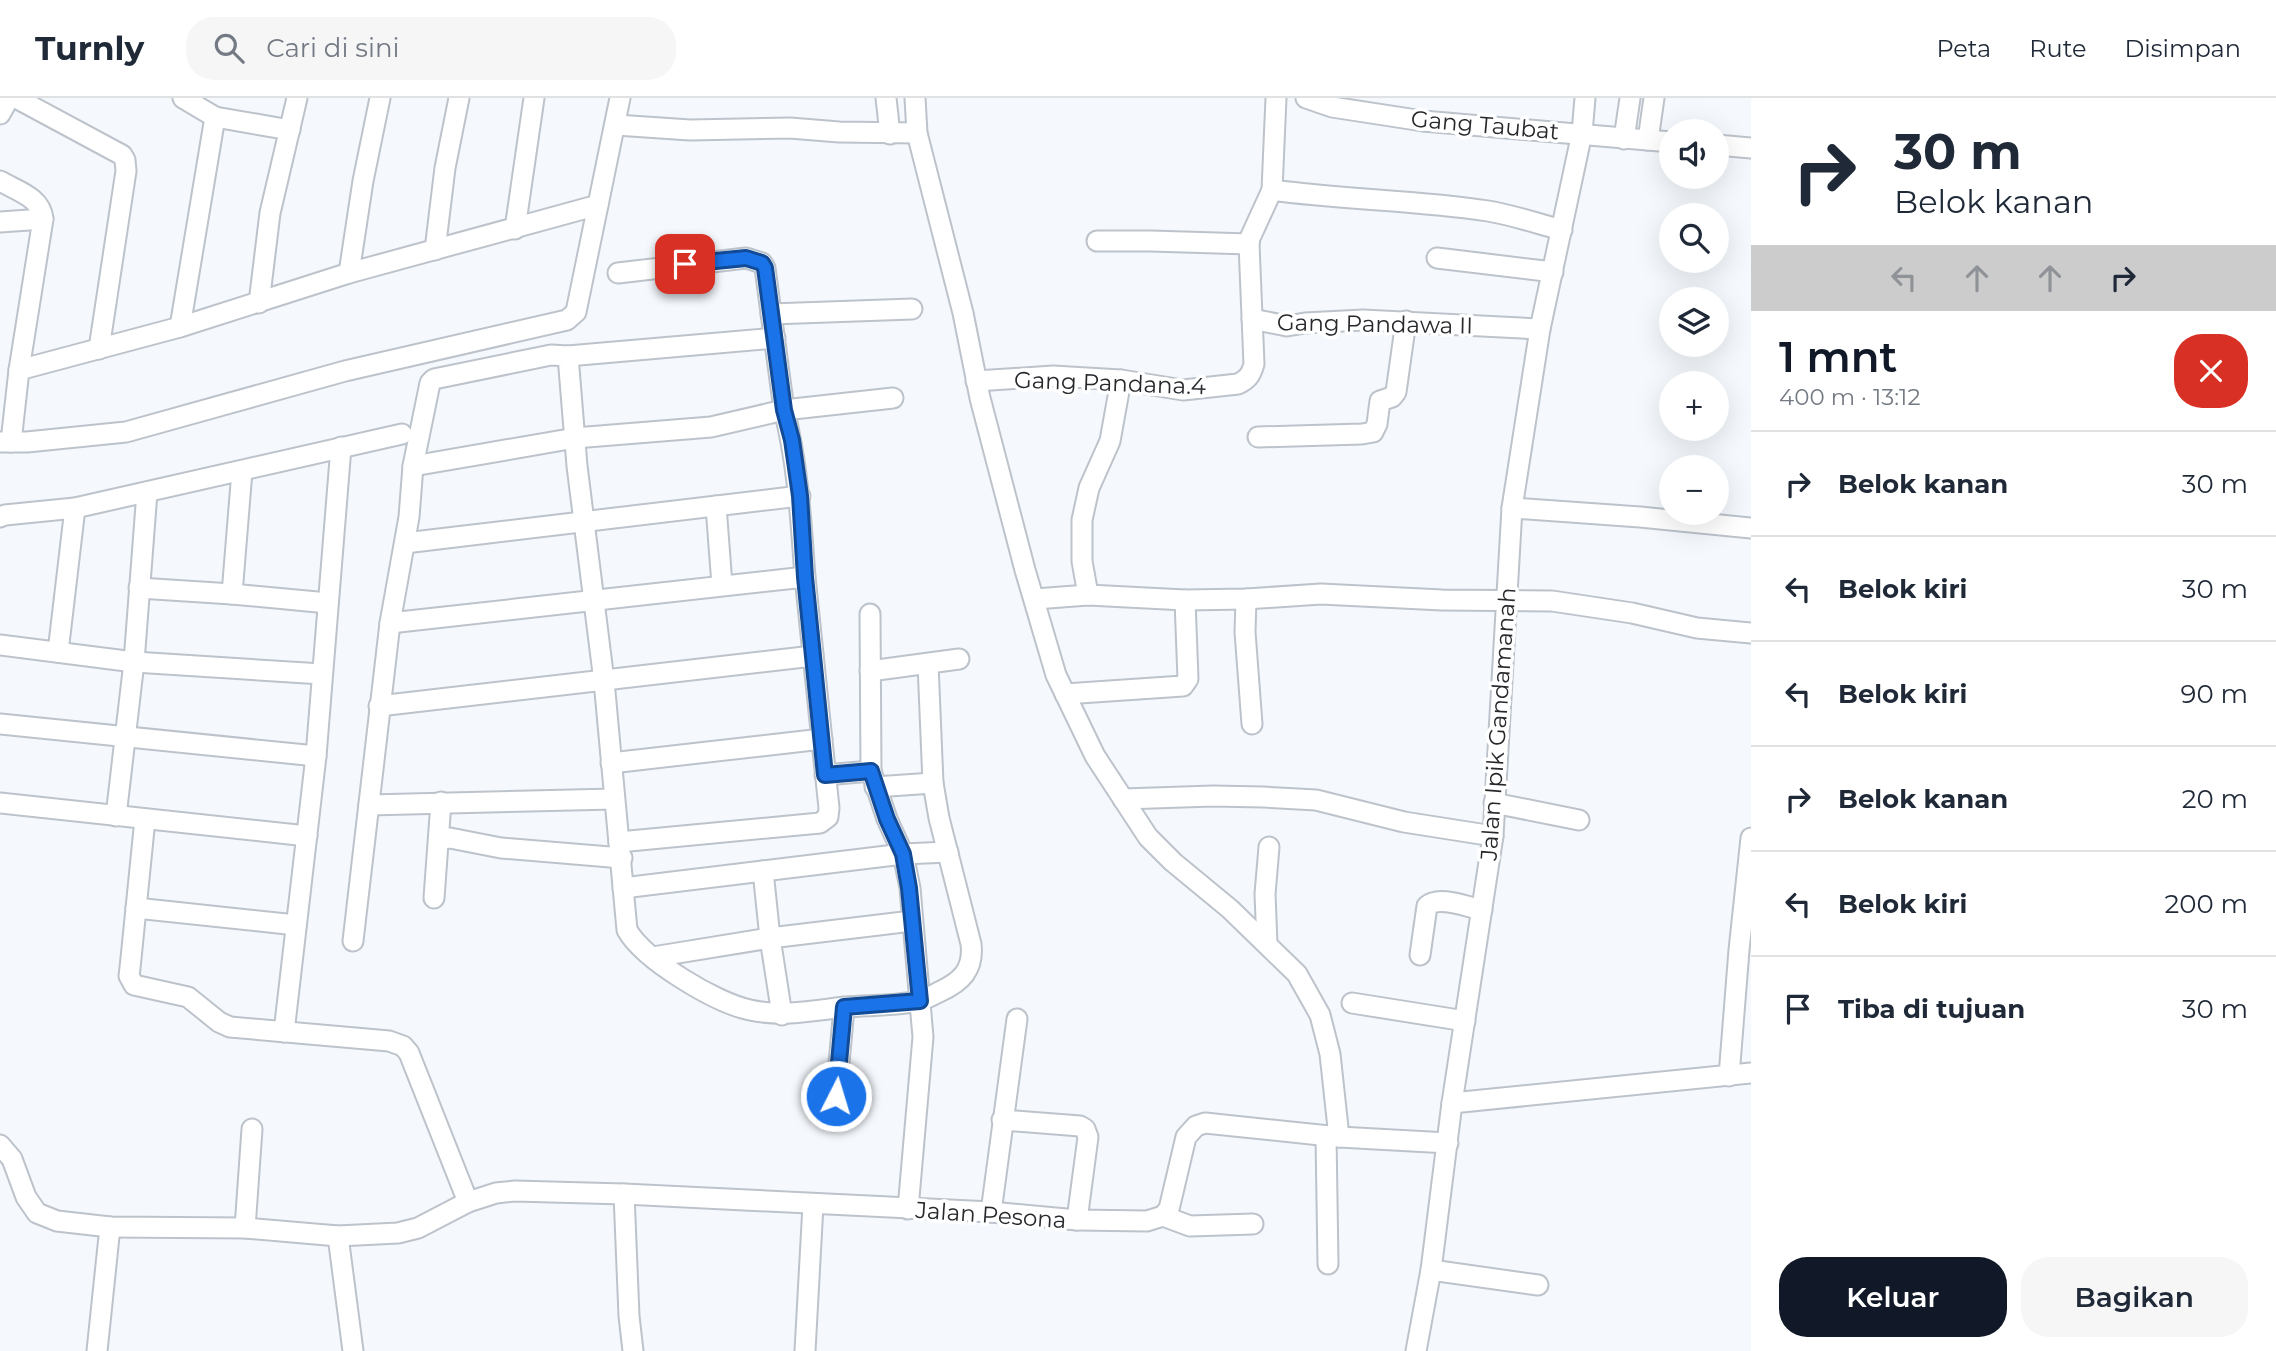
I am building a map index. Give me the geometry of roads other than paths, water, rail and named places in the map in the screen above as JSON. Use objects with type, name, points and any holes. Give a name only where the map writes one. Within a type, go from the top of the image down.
[{"type":"street","points":[[0,114],[9,98]]},
{"type":"street","points":[[16,98],[125,160],[126,171],[99,349]]},
{"type":"street","points":[[183,98],[215,117],[290,130]]},
{"type":"street","points":[[259,303],[271,214],[297,98]]},
{"type":"street","points":[[349,273],[363,181],[380,98]]},
{"type":"street","points":[[435,250],[445,168],[459,98]]},
{"type":"street","points":[[515,229],[534,98]]},
{"type":"street","points":[[0,181],[35,200],[43,212],[5,442],[127,432],[345,371],[567,320],[576,312],[620,98]]},
{"type":"street","points":[[886,98],[902,133],[963,313],[976,380],[1025,570],[1056,675],[1095,756],[1157,847],[1297,974],[1320,1015],[1330,1054],[1332,1137],[1328,1264]]},
{"type":"street","points":[[902,133],[915,98]]},
{"type":"street","name":"Gang Pandana.4","points":[[976,380],[1053,376],[1122,380],[1183,390],[1238,384],[1246,380],[1254,365],[1249,244],[1272,190],[1276,98]]},
{"type":"street","name":"Gang Taubat","points":[[1306,98],[1332,107],[1423,121],[1659,141]]},
{"type":"street","name":"Jalan Ipik Gandamanah","points":[[1416,1351],[1431,1270],[1452,1103],[1493,836],[1512,508],[1540,329],[1582,133],[1585,98]]},
{"type":"street","points":[[1624,139],[1630,98]]},
{"type":"street","points":[[1648,140],[1654,98]]},
{"type":"street","points":[[180,327],[215,117]]},
{"type":"street","points":[[616,125],[690,130],[790,128],[902,133]]},
{"type":"street","points":[[1729,146],[1751,148]]},
{"type":"street","points":[[1272,190],[1490,211],[1562,230]]},
{"type":"street","points":[[19,370],[180,327],[349,273],[598,205]]},
{"type":"street","points":[[0,222],[43,219]]},
{"type":"street","points":[[1097,241],[1249,244]]},
{"type":"street","points":[[440,839],[450,838],[501,848],[620,850],[820,823],[828,817],[800,496],[792,440],[784,410],[765,268],[762,263],[746,258],[618,273]]},
{"type":"street","points":[[1437,258],[1553,272]]},
{"type":"street","points":[[771,314],[912,309]]},
{"type":"street","name":"Gang Pandawa II","points":[[1252,319],[1287,326],[1305,323],[1406,321],[1540,329]]},
{"type":"street","points":[[1258,437],[1362,435],[1373,432],[1377,424],[1380,401],[1392,397],[1396,392],[1406,321]]},
{"type":"street","points":[[353,941],[390,623],[410,517],[413,466],[430,383],[434,379],[551,355],[568,356],[775,338]]},
{"type":"street","points":[[568,356],[584,523],[604,681],[627,930],[634,942],[697,988],[747,1010],[782,1015],[920,1001],[960,979],[972,956],[933,783],[928,664]]},
{"type":"street","points":[[1088,594],[1082,561],[1082,520],[1089,488],[1110,441],[1122,380]]},
{"type":"street","points":[[413,466],[575,438],[711,427],[784,410],[893,398]]},
{"type":"street","points":[[0,517],[75,508],[402,434]]},
{"type":"street","points":[[284,1032],[316,756],[341,447]]},
{"type":"street","points":[[232,593],[242,471]]},
{"type":"street","points":[[116,816],[134,662],[147,492]]},
{"type":"street","points":[[405,543],[800,496]]},
{"type":"street","points":[[716,506],[722,585]]},
{"type":"street","points":[[58,652],[75,508]]},
{"type":"street","points":[[1512,508],[1751,528]]},
{"type":"street","points":[[390,623],[805,577]]},
{"type":"street","points":[[139,588],[232,593],[328,603]]},
{"type":"street","points":[[1035,599],[1088,594],[1185,600],[1321,594],[1552,601],[1632,613],[1698,628],[1751,633]]},
{"type":"street","points":[[1246,598],[1245,632],[1252,724]]},
{"type":"street","points":[[1065,694],[1183,687],[1188,679],[1185,600]]},
{"type":"street","points":[[870,614],[873,779],[903,854],[909,888],[923,1037],[908,1209]]},
{"type":"street","points":[[0,645],[134,662],[322,674]]},
{"type":"street","points":[[379,706],[813,656]]},
{"type":"street","points":[[870,671],[959,659]]},
{"type":"street","points":[[0,724],[316,756]]},
{"type":"street","points":[[611,763],[822,739]]},
{"type":"street","points":[[825,775],[933,783]]},
{"type":"street","points":[[1123,799],[1238,796],[1316,800],[1404,822],[1493,836]]},
{"type":"street","points":[[369,805],[614,799]]},
{"type":"street","points":[[434,898],[441,802]]},
{"type":"street","points":[[0,803],[307,836]]},
{"type":"street","points":[[1494,803],[1579,820]]},
{"type":"street","points":[[145,819],[129,976],[134,985],[188,998],[223,1025],[389,1041],[402,1046],[409,1053],[468,1202]]},
{"type":"street","points":[[1729,1076],[1751,838]]},
{"type":"street","points":[[1267,944],[1265,894],[1269,847]]},
{"type":"street","points":[[623,888],[903,854],[948,852]]},
{"type":"street","points":[[763,871],[782,1015]]},
{"type":"street","points":[[1420,955],[1429,903],[1437,901],[1482,910]]},
{"type":"street","points":[[136,908],[296,925]]},
{"type":"street","points":[[653,957],[770,938],[912,921]]},
{"type":"street","points":[[1352,1003],[1465,1021]]},
{"type":"street","points":[[836,1096],[844,1007]]},
{"type":"street","points":[[991,1212],[1017,1019]]},
{"type":"street","points":[[1452,1103],[1751,1073]]},
{"type":"street","points":[[1002,1120],[1080,1126],[1085,1129],[1088,1138],[1077,1220]]},
{"type":"street","points":[[1253,1224],[1190,1226],[1163,1216],[1172,1201],[1186,1137],[1196,1126],[1205,1124],[1332,1137],[1448,1143]]},
{"type":"street","points":[[245,1228],[252,1129]]},
{"type":"street","name":"Jalan Pesona","points":[[0,1145],[12,1159],[26,1197],[37,1213],[57,1221],[110,1227],[245,1228],[338,1236],[409,1231],[468,1202],[496,1193],[515,1191],[991,1212],[1077,1220],[1147,1221],[1163,1216]]},
{"type":"street","points":[[624,1194],[633,1351]]},
{"type":"street","points":[[805,1351],[813,1205]]},
{"type":"street","points":[[97,1351],[110,1227]]},
{"type":"street","points":[[338,1236],[353,1351]]},
{"type":"street","points":[[1431,1270],[1538,1285]]}]
